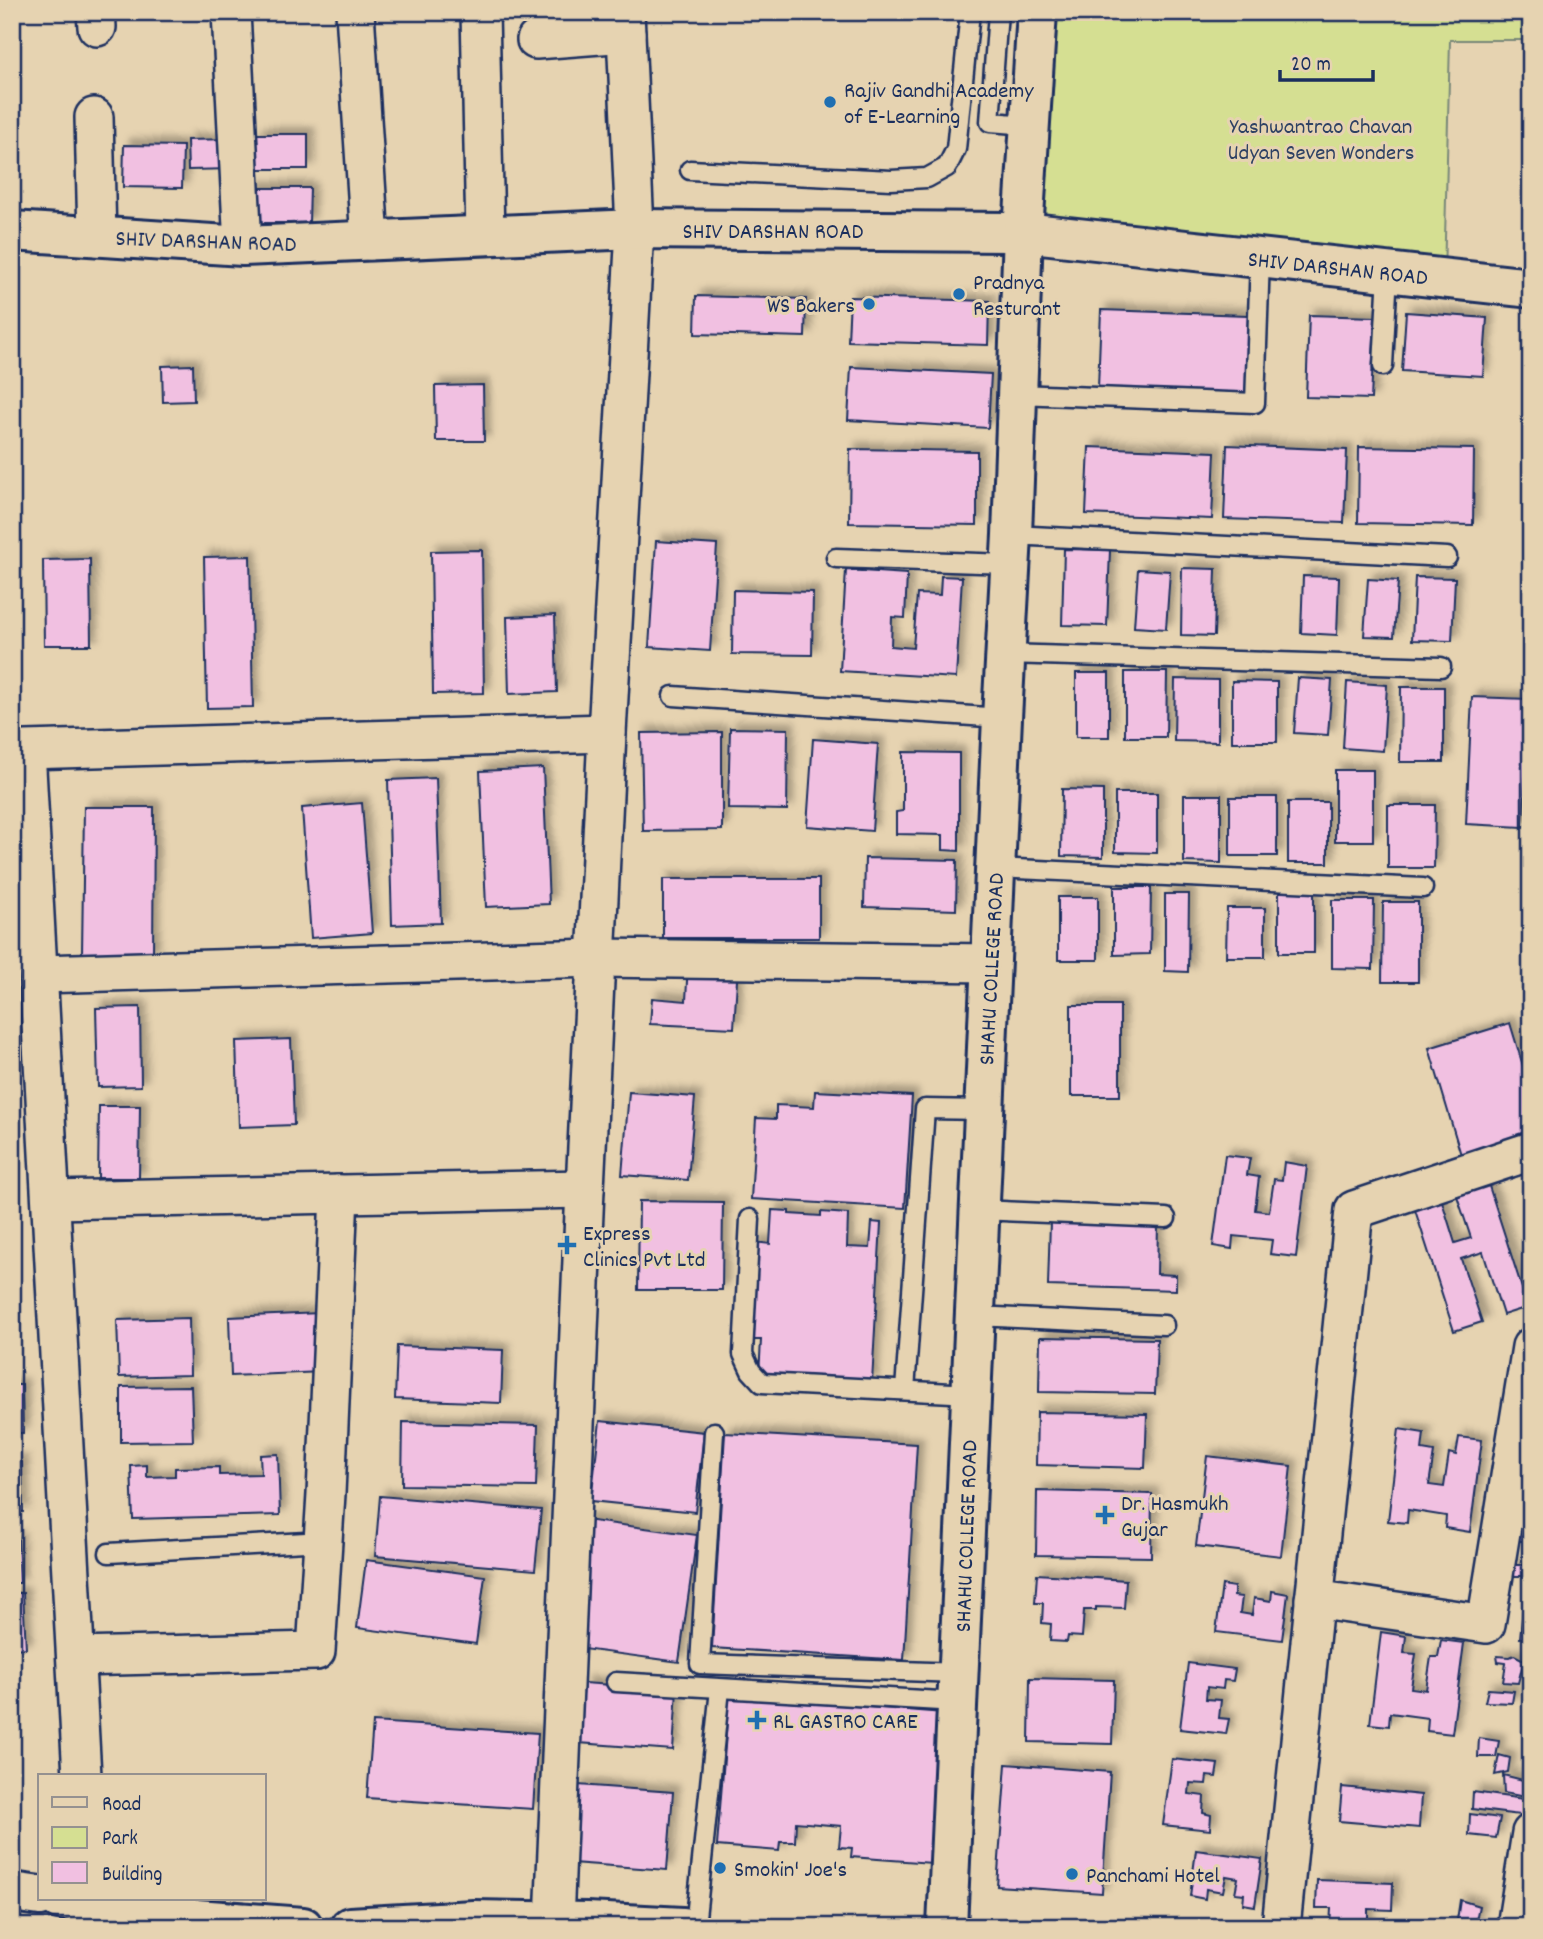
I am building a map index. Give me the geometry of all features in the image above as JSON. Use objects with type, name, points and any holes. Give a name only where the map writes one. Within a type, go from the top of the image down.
[{"type":"main road","name":"SHAHU COLLEGE ROAD","points":[[947,1927],[1011,550],[1023,232],[1037,12]]},
{"type":"main road","name":"SHIV DARSHAN ROAD","points":[[12,231],[243,246],[635,229],[1023,232],[1531,288]]},
{"type":"main road","points":[[12,1892],[38,1896]]},
{"type":"main road","points":[[79,1900],[171,1917],[303,1927]]},
{"type":"main road","points":[[350,1927],[474,1920],[683,1927]]},
{"type":"street","points":[[231,12],[243,246]]},
{"type":"street","points":[[355,12],[370,240]]},
{"type":"street","points":[[480,12],[485,235]]},
{"type":"street","points":[[536,40],[625,22],[635,229],[585,1189],[554,1922]]},
{"type":"street","points":[[94,117],[97,237]]},
{"type":"street","points":[[82,1774],[52,1200],[38,974],[19,750],[607,733]]},
{"type":"street","points":[[38,974],[597,958],[991,963]]},
{"type":"street","points":[[1281,1927],[1354,1210],[1531,1151]]},
{"type":"street","points":[[52,1200],[585,1189]]},
{"type":"street","points":[[76,1657],[316,1651],[340,1194]]},
{"type":"street","points":[[1314,1599],[1486,1624],[1531,1347]]},
{"type":"street","points":[[1516,1927],[1531,1833]]},
{"type":"lane","points":[[690,170],[891,180],[927,178],[947,167],[956,149],[970,12]]},
{"type":"lane","points":[[990,122],[998,12]]},
{"type":"lane","points":[[960,119],[1030,125]]},
{"type":"lane","points":[[1017,394],[1255,403],[1260,258]]},
{"type":"lane","points":[[1383,366],[1388,272]]},
{"type":"lane","points":[[836,558],[1011,550],[1447,556]]},
{"type":"lane","points":[[1005,654],[1441,667]]},
{"type":"lane","points":[[673,696],[1002,718]]},
{"type":"lane","points":[[995,869],[1423,888]]},
{"type":"lane","points":[[905,1390],[925,1109],[984,1110]]},
{"type":"lane","points":[[979,1210],[1166,1218]]},
{"type":"lane","points":[[750,1219],[743,1354],[751,1371],[762,1383],[971,1394]]},
{"type":"lane","points":[[974,1316],[1164,1325]]},
{"type":"lane","points":[[715,1432],[699,1664],[958,1687]]},
{"type":"lane","points":[[109,1553],[323,1541]]},
{"type":"lane","points":[[616,1682],[720,1689],[958,1687]]},
{"type":"lane","points":[[695,1927],[720,1689]]},
{"type":"green space","name":"Yashwantrao Chavan Udyan Seven Wonders","points":[[1039,12],[1531,12],[1531,40],[1450,40],[1444,278],[1023,232]]},
{"type":"building","points":[[257,134],[308,134],[308,169],[257,169]]},
{"type":"building","points":[[231,139],[233,169],[188,170],[187,140]]},
{"type":"building","points":[[124,145],[183,146],[182,188],[123,187]]},
{"type":"building","points":[[253,188],[310,188],[309,223],[253,223]]},
{"type":"building","points":[[696,296],[806,299],[805,337],[695,334]]},
{"type":"building","points":[[850,297],[989,301],[988,345],[848,341]]},
{"type":"building","points":[[1101,310],[1248,315],[1246,393],[1098,388]]},
{"type":"building","points":[[1406,312],[1487,318],[1483,376],[1402,371]]},
{"type":"building","points":[[1309,315],[1375,317],[1371,399],[1306,397]]},
{"type":"building","points":[[193,365],[194,401],[163,402],[162,366]]},
{"type":"building","points":[[851,367],[991,374],[988,428],[848,420]]},
{"type":"building","points":[[483,385],[484,441],[436,441],[435,386]]},
{"type":"building","points":[[1227,445],[1347,450],[1344,523],[1224,519]]},
{"type":"building","points":[[1089,447],[1215,452],[1212,519],[1086,514]]},
{"type":"building","points":[[1359,447],[1474,449],[1473,525],[1358,523]]},
{"type":"building","points":[[850,449],[977,451],[977,525],[849,523]]},
{"type":"building","points":[[656,541],[717,545],[710,651],[649,647]]},
{"type":"building","points":[[1064,549],[1110,550],[1107,626],[1062,625]]},
{"type":"building","points":[[482,550],[484,693],[433,694],[431,551]]},
{"type":"building","points":[[250,556],[253,707],[207,708],[204,557]]},
{"type":"building","points":[[90,559],[91,645],[44,645],[43,560]]},
{"type":"building","points":[[1182,568],[1216,569],[1214,636],[1181,635]]},
{"type":"building","points":[[1138,569],[1170,571],[1166,629],[1134,627]]},
{"type":"building","points":[[846,570],[907,574],[905,618],[892,617],[891,646],[913,648],[917,594],[940,595],[941,576],[962,577],[956,678],[840,671]]},
{"type":"building","points":[[1303,576],[1339,577],[1337,635],[1301,633]]},
{"type":"building","points":[[1415,577],[1455,578],[1452,641],[1412,640]]},
{"type":"building","points":[[1368,579],[1398,581],[1394,637],[1364,636]]},
{"type":"building","points":[[733,590],[813,592],[812,655],[732,654]]},
{"type":"building","points":[[555,615],[557,692],[509,694],[507,617]]},
{"type":"building","points":[[1125,672],[1167,672],[1166,737],[1125,737]]},
{"type":"building","points":[[1076,673],[1109,673],[1109,737],[1076,737]]},
{"type":"building","points":[[1298,678],[1332,680],[1328,735],[1294,733]]},
{"type":"building","points":[[1175,679],[1218,680],[1218,742],[1174,741]]},
{"type":"building","points":[[1232,681],[1277,682],[1277,742],[1232,742]]},
{"type":"building","points":[[1347,682],[1387,685],[1383,751],[1343,748]]},
{"type":"building","points":[[1401,687],[1444,687],[1444,762],[1400,762]]},
{"type":"building","points":[[1472,697],[1528,699],[1523,827],[1466,824]]},
{"type":"building","points":[[730,728],[788,729],[787,810],[728,809]]},
{"type":"building","points":[[722,732],[722,830],[643,831],[641,733]]},
{"type":"building","points":[[813,739],[878,744],[872,831],[807,826]]},
{"type":"building","points":[[903,752],[959,753],[959,851],[943,850],[943,835],[896,834],[896,812],[903,811]]},
{"type":"building","points":[[543,768],[549,904],[486,907],[480,771]]},
{"type":"building","points":[[1335,770],[1373,770],[1373,841],[1335,841]]},
{"type":"building","points":[[436,778],[441,923],[392,925],[388,780]]},
{"type":"building","points":[[1062,789],[1103,790],[1103,857],[1061,856]]},
{"type":"building","points":[[1115,793],[1157,793],[1157,853],[1115,852]]},
{"type":"building","points":[[1184,795],[1221,795],[1221,863],[1184,862]]},
{"type":"building","points":[[1230,797],[1277,797],[1277,856],[1230,856]]},
{"type":"building","points":[[1288,802],[1328,802],[1328,863],[1288,863]]},
{"type":"building","points":[[362,803],[372,933],[311,938],[302,808]]},
{"type":"building","points":[[1388,805],[1435,805],[1434,868],[1388,868]]},
{"type":"building","points":[[84,807],[154,807],[153,955],[82,954]]},
{"type":"building","points":[[865,858],[957,860],[956,910],[864,907]]},
{"type":"building","points":[[663,879],[819,879],[819,938],[663,938]]},
{"type":"building","points":[[1114,887],[1151,887],[1150,954],[1114,955]]},
{"type":"building","points":[[1279,892],[1314,892],[1314,953],[1279,953]]},
{"type":"building","points":[[1165,894],[1189,894],[1188,972],[1165,971]]},
{"type":"building","points":[[1058,897],[1098,897],[1098,960],[1058,960]]},
{"type":"building","points":[[1332,900],[1374,900],[1373,969],[1332,968]]},
{"type":"building","points":[[1383,902],[1418,902],[1418,982],[1382,982]]},
{"type":"building","points":[[1227,908],[1265,908],[1265,957],[1226,957]]},
{"type":"building","points":[[688,961],[738,964],[734,1028],[650,1024],[652,998],[686,1001]]},
{"type":"building","points":[[1071,1005],[1120,1005],[1120,1096],[1071,1096]]},
{"type":"building","points":[[140,1007],[141,1086],[98,1087],[96,1008]]},
{"type":"building","points":[[1510,1023],[1531,1092],[1531,1145],[1464,1165],[1429,1048]]},
{"type":"building","points":[[291,1039],[294,1125],[239,1127],[236,1041]]},
{"type":"building","points":[[815,1091],[912,1096],[905,1208],[751,1199],[756,1118],[776,1119],[776,1105],[814,1107]]},
{"type":"building","points":[[629,1092],[695,1097],[688,1180],[622,1175]]},
{"type":"building","points":[[99,1106],[140,1106],[139,1178],[98,1178]]},
{"type":"building","points":[[1225,1155],[1250,1158],[1247,1175],[1259,1177],[1255,1210],[1269,1212],[1274,1179],[1282,1180],[1284,1162],[1307,1166],[1296,1257],[1270,1254],[1272,1240],[1233,1236],[1232,1249],[1213,1246]]},
{"type":"building","points":[[1488,1183],[1528,1307],[1503,1315],[1483,1252],[1461,1259],[1482,1322],[1454,1331],[1414,1207],[1441,1198],[1455,1243],[1471,1238],[1456,1193]]},
{"type":"building","points":[[639,1201],[723,1202],[722,1290],[638,1290]]},
{"type":"building","points":[[772,1210],[821,1216],[821,1212],[848,1214],[847,1247],[870,1248],[872,1222],[881,1223],[872,1382],[759,1376],[761,1340],[749,1340],[754,1242],[770,1244]]},
{"type":"building","points":[[1050,1222],[1158,1224],[1157,1274],[1176,1275],[1176,1290],[1048,1286]]},
{"type":"building","points":[[320,1313],[322,1372],[231,1376],[229,1317]]},
{"type":"building","points":[[189,1318],[190,1375],[119,1377],[117,1320]]},
{"type":"building","points":[[1040,1337],[1157,1339],[1155,1394],[1039,1392]]},
{"type":"building","points":[[397,1346],[503,1350],[501,1403],[395,1399]]},
{"type":"building","points":[[12,1385],[22,1385],[23,1433],[12,1433]]},
{"type":"building","points":[[191,1386],[193,1441],[121,1442],[121,1387]]},
{"type":"building","points":[[1037,1412],[1147,1414],[1145,1468],[1036,1465]]},
{"type":"building","points":[[600,1421],[704,1432],[695,1512],[591,1501]]},
{"type":"building","points":[[403,1422],[538,1425],[536,1487],[402,1485]]},
{"type":"building","points":[[1399,1429],[1424,1433],[1422,1450],[1434,1452],[1429,1485],[1444,1487],[1449,1453],[1456,1455],[1459,1437],[1482,1440],[1470,1532],[1445,1528],[1446,1516],[1408,1510],[1407,1523],[1388,1521]]},
{"type":"building","points":[[725,1433],[917,1444],[904,1660],[712,1648]]},
{"type":"building","points":[[278,1454],[280,1515],[133,1519],[131,1466],[147,1465],[147,1477],[175,1476],[175,1468],[219,1467],[219,1475],[261,1474],[260,1455]]},
{"type":"building","points":[[1207,1456],[1291,1466],[1281,1556],[1196,1546]]},
{"type":"building","points":[[12,1462],[22,1462],[23,1512],[12,1512]]},
{"type":"building","points":[[1037,1491],[1152,1494],[1151,1557],[1036,1555]]},
{"type":"building","points":[[380,1496],[541,1510],[535,1570],[375,1556]]},
{"type":"building","points":[[585,1520],[697,1535],[679,1662],[568,1647]]},
{"type":"building","points":[[1513,1526],[1531,1528],[1531,1541],[1513,1541]]},
{"type":"building","points":[[18,1537],[20,1583],[12,1583],[12,1538]]},
{"type":"building","points":[[366,1560],[485,1576],[476,1644],[357,1628]]},
{"type":"building","points":[[1512,1565],[1531,1565],[1531,1576],[1513,1576]]},
{"type":"building","points":[[1037,1574],[1126,1580],[1124,1608],[1096,1607],[1096,1610],[1084,1610],[1082,1637],[1068,1636],[1067,1642],[1050,1641],[1051,1624],[1042,1623],[1043,1603],[1035,1603]]},
{"type":"building","points":[[1222,1585],[1234,1587],[1234,1596],[1242,1597],[1240,1613],[1252,1615],[1254,1598],[1271,1601],[1272,1591],[1288,1594],[1282,1640],[1216,1632]]},
{"type":"building","points":[[12,1593],[23,1593],[26,1648],[12,1649]]},
{"type":"building","points":[[1523,1608],[1531,1609],[1531,1638],[1520,1638]]},
{"type":"building","points":[[1381,1632],[1406,1636],[1404,1653],[1416,1654],[1411,1688],[1426,1690],[1431,1657],[1438,1657],[1441,1640],[1464,1643],[1452,1734],[1427,1731],[1428,1718],[1390,1713],[1389,1726],[1370,1724]]},
{"type":"building","points":[[1514,1655],[1524,1660],[1518,1683],[1503,1682],[1506,1663],[1498,1662],[1497,1656]]},
{"type":"building","points":[[1188,1663],[1235,1669],[1233,1681],[1224,1680],[1223,1689],[1207,1687],[1206,1699],[1221,1700],[1219,1718],[1229,1719],[1226,1734],[1180,1729]]},
{"type":"building","points":[[1030,1678],[1114,1680],[1112,1744],[1029,1742]]},
{"type":"building","points":[[584,1683],[677,1690],[673,1750],[579,1743]]},
{"type":"building","points":[[1488,1689],[1514,1691],[1512,1703],[1485,1702]]},
{"type":"building","points":[[729,1696],[944,1713],[932,1863],[851,1857],[852,1848],[839,1847],[841,1826],[796,1822],[795,1842],[780,1842],[779,1851],[717,1846]]},
{"type":"building","points":[[373,1722],[538,1733],[533,1809],[367,1798]]},
{"type":"building","points":[[1479,1738],[1499,1741],[1496,1757],[1478,1757]]},
{"type":"building","points":[[1499,1755],[1510,1758],[1508,1772],[1495,1775]]},
{"type":"building","points":[[1172,1759],[1218,1764],[1216,1777],[1207,1776],[1206,1784],[1190,1783],[1189,1794],[1204,1796],[1203,1813],[1211,1815],[1210,1830],[1163,1825]]},
{"type":"building","points":[[1006,1764],[1110,1772],[1102,1893],[997,1886]]},
{"type":"building","points":[[1503,1775],[1531,1782],[1531,1798],[1504,1793]]},
{"type":"building","points":[[578,1785],[673,1792],[667,1870],[572,1863]]},
{"type":"building","points":[[1342,1787],[1421,1795],[1419,1828],[1339,1821]]},
{"type":"building","points":[[1473,1792],[1531,1800],[1529,1816],[1472,1809]]},
{"type":"building","points":[[1470,1814],[1500,1818],[1496,1838],[1469,1835]]},
{"type":"building","points":[[1196,1850],[1262,1859],[1255,1906],[1243,1904],[1244,1894],[1235,1893],[1238,1878],[1226,1876],[1223,1892],[1206,1889],[1205,1899],[1190,1896]]},
{"type":"building","points":[[1317,1880],[1393,1883],[1392,1910],[1368,1909],[1368,1927],[1330,1927],[1331,1908],[1316,1908]]},
{"type":"building","points":[[1460,1900],[1479,1906],[1475,1925],[1457,1920]]},
{"type":"place","name":"Rajiv Gandhi Academy of E-Learning","points":[[830,102]]},
{"type":"place","name":"Pradnya Resturant","points":[[959,294]]},
{"type":"place","name":"WS Bakers","points":[[869,304]]},
{"type":"place","name":"Express Clinics Pvt Ltd","points":[[567,1245]]},
{"type":"place","name":"Dr. Hasmukh Gujar","points":[[1105,1515]]},
{"type":"place","name":"RL GASTRO CARE","points":[[757,1720]]},
{"type":"place","name":"Smokin' Joe's","points":[[720,1868]]},
{"type":"place","name":"Panchami Hotel","points":[[1072,1874]]}]
